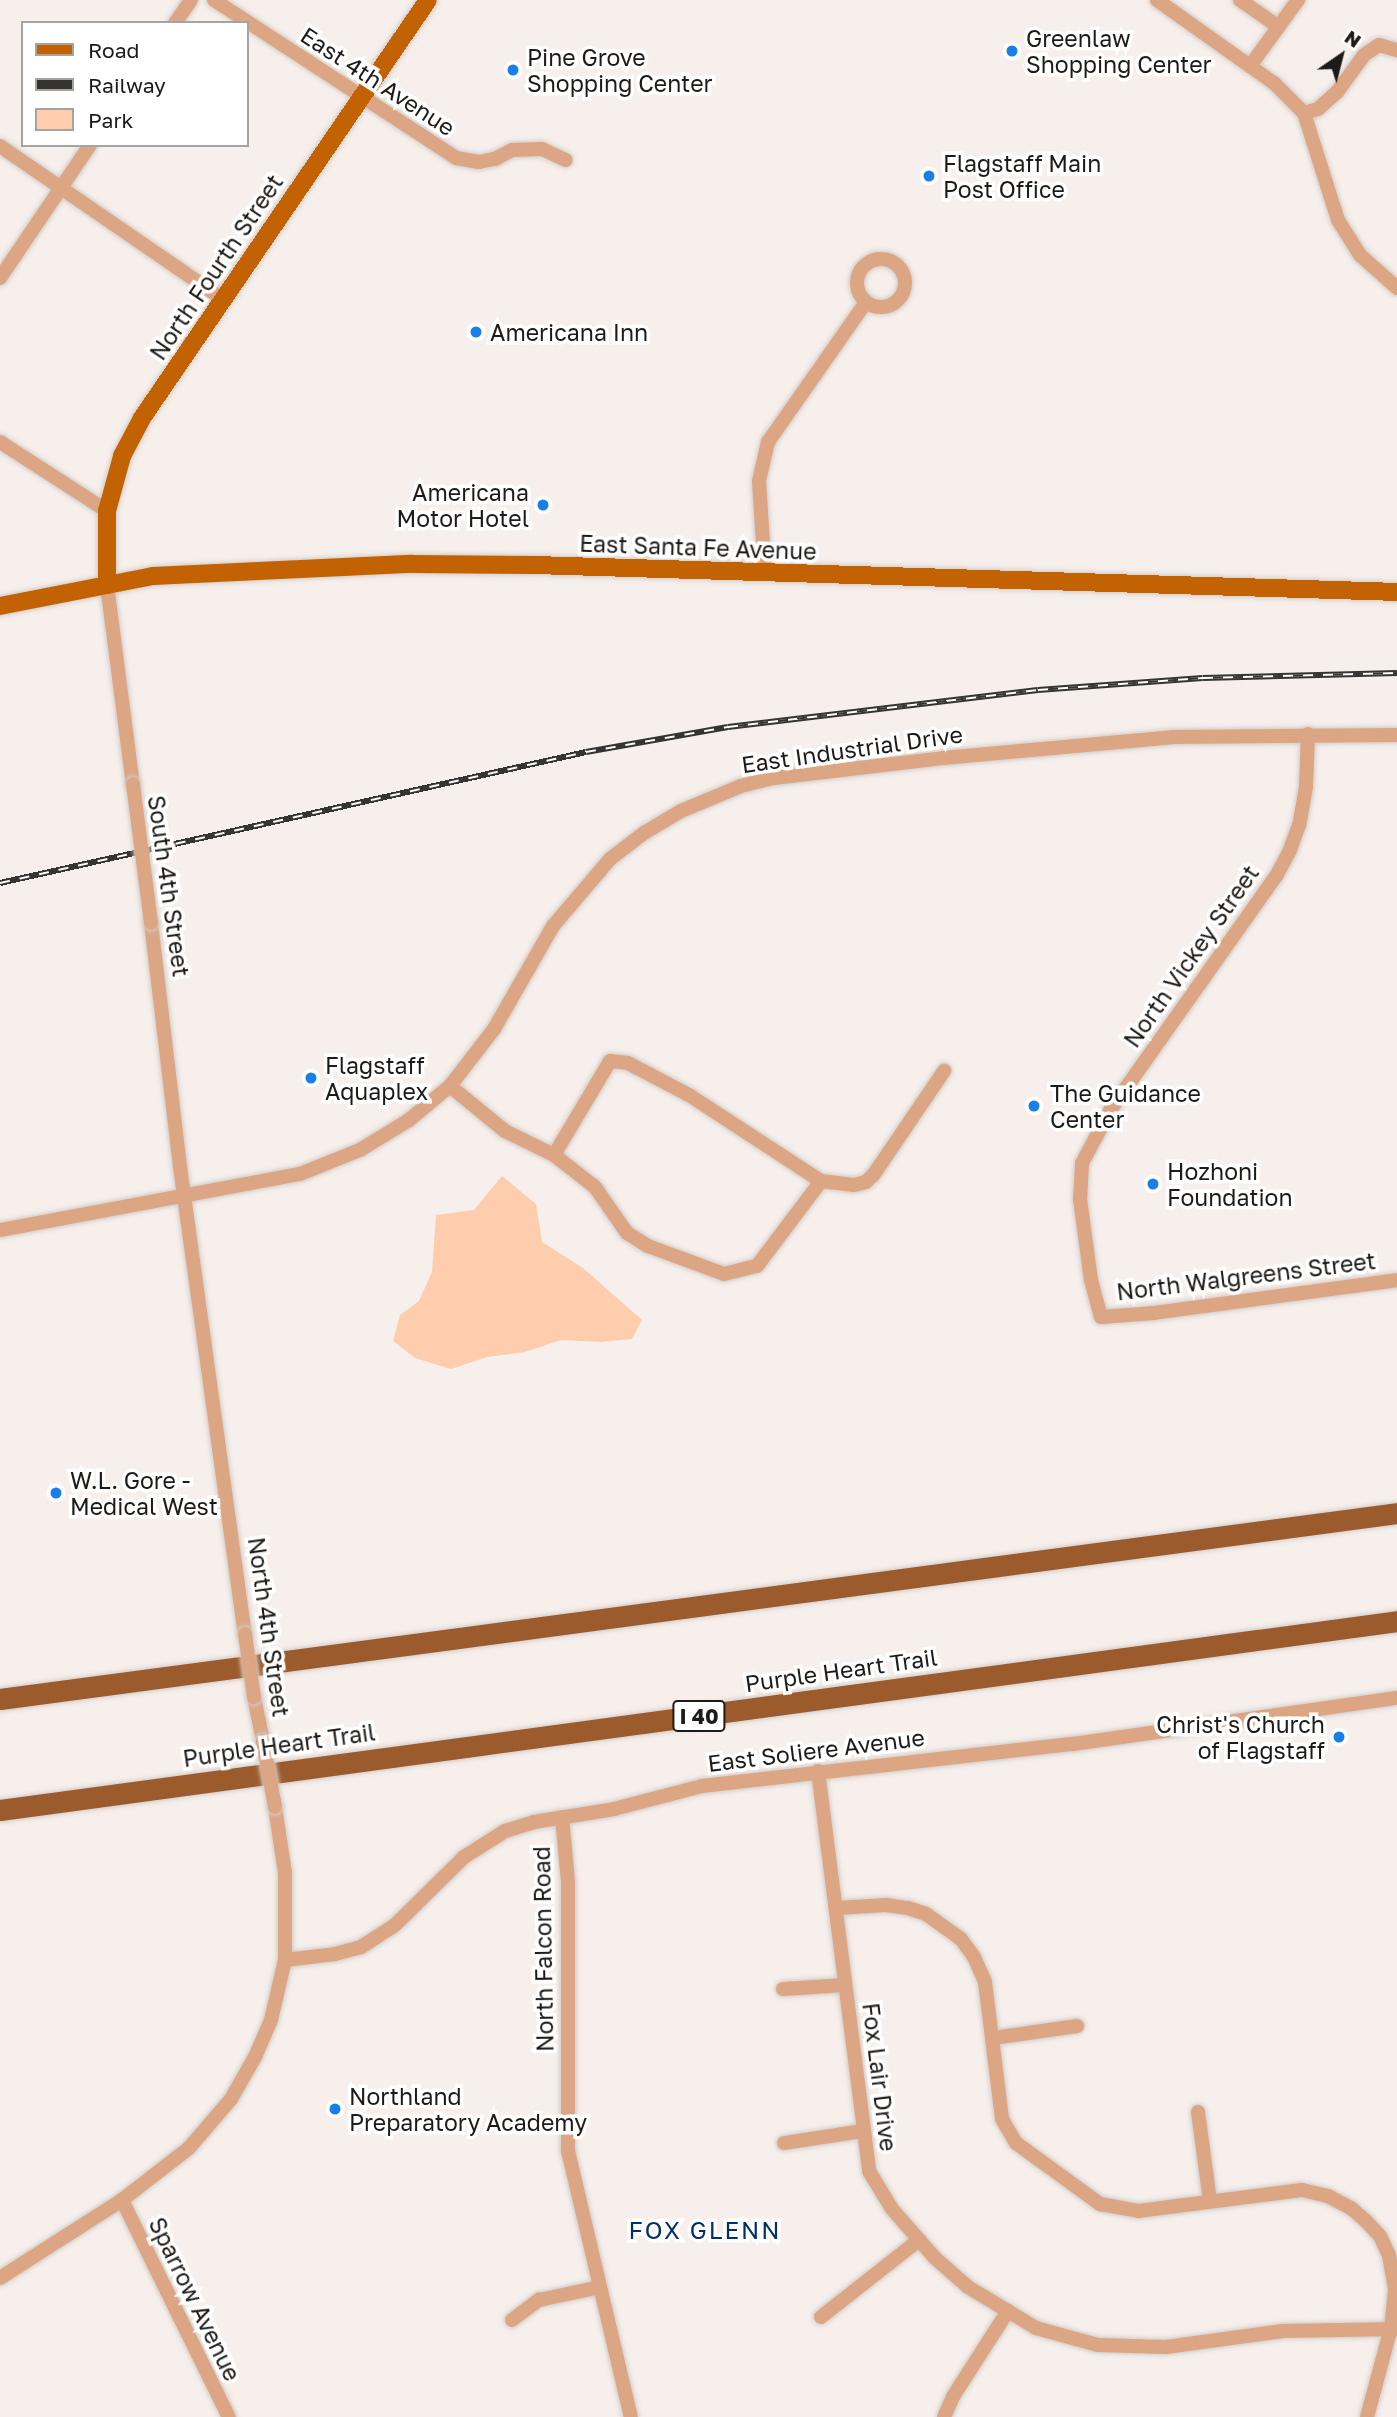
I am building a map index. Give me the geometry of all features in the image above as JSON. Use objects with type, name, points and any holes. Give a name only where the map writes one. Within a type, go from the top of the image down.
[{"type":"highway","points":[[0,1699],[1397,1513]]},
{"type":"highway","name":"Purple Heart Trail","points":[[0,1810],[1397,1621]]},
{"type":"main road","name":"North Fourth Street","points":[[107,585],[107,511],[122,456],[142,418],[428,0]]},
{"type":"main road","name":"East Santa Fe Avenue","points":[[0,606],[153,576],[412,564],[535,565],[1397,592]]},
{"type":"street","points":[[176,21],[191,0]]},
{"type":"street","name":"East 4th Avenue","points":[[214,0],[245,21]]},
{"type":"street","points":[[1157,0],[1274,83],[1304,113],[1338,220],[1360,255],[1397,288]]},
{"type":"street","points":[[1240,0],[1279,27]]},
{"type":"street","points":[[1250,66],[1298,0]]},
{"type":"street","name":"East 4th Avenue","points":[[248,23],[456,158],[479,163],[495,159],[512,150],[542,149],[566,160]]},
{"type":"street","points":[[1304,113],[1318,109],[1338,91],[1364,55],[1379,45],[1397,50]]},
{"type":"street","points":[[0,146],[224,300]]},
{"type":"street","points":[[0,278],[89,147]]},
{"type":"street","points":[[765,574],[759,481],[768,442],[866,302]]},
{"type":"street","points":[[0,442],[107,511]]},
{"type":"street","name":"South 4th Street","points":[[107,585],[184,1194]]},
{"type":"street","name":"North Vickey Street","points":[[1101,1317],[1091,1280],[1080,1199],[1082,1163],[1111,1109],[1276,876],[1289,852],[1300,825],[1308,734]]},
{"type":"street","name":"East Industrial Drive","points":[[0,1230],[300,1174],[360,1150],[409,1120],[450,1086],[487,1039],[553,926],[579,892],[610,859],[644,833],[708,799],[774,778],[943,758],[1172,737],[1397,735]]},
{"type":"street","points":[[554,1155],[610,1061],[628,1063],[689,1095],[821,1181],[854,1185],[866,1182],[944,1071]]},
{"type":"street","points":[[450,1086],[505,1132],[554,1155],[595,1187],[627,1233],[648,1246],[724,1275],[757,1266],[821,1181]]},
{"type":"street","name":"North 4th Street","points":[[0,2278],[122,2200],[189,2148],[231,2099],[255,2057],[271,2020],[285,1960],[285,1873],[254,1697],[184,1194]]},
{"type":"street","name":"North Walgreens Street","points":[[1101,1317],[1397,1280]]},
{"type":"street","name":"East Soliere Avenue","points":[[285,1960],[317,1958],[360,1947],[395,1925],[464,1857],[484,1843],[505,1831],[562,1817],[614,1809],[702,1786],[818,1770],[1073,1744],[1397,1698]]},
{"type":"street","name":"Fox Lair Drive","points":[[818,1770],[869,2171],[892,2209],[919,2240],[968,2287],[1036,2328],[1098,2345],[1166,2347],[1283,2331],[1394,2329]]},
{"type":"street","name":"North Falcon Road","points":[[562,1817],[568,1882],[568,2151],[631,2417]]},
{"type":"street","points":[[837,1908],[886,1905],[908,1908],[926,1914],[961,1939],[974,1957],[985,1982],[1002,2119],[1016,2143],[1100,2204],[1119,2210],[1138,2211],[1302,2190],[1328,2196],[1351,2208],[1380,2236],[1389,2255],[1395,2290],[1394,2329],[1367,2417]]},
{"type":"street","points":[[783,1989],[845,1985]]},
{"type":"street","points":[[993,2038],[1077,2026]]},
{"type":"street","points":[[1198,2112],[1210,2201]]},
{"type":"street","points":[[784,2143],[862,2131]]},
{"type":"street","name":"Sparrow Avenue","points":[[122,2200],[229,2417]]},
{"type":"street","points":[[821,2317],[919,2240]]},
{"type":"street","points":[[512,2320],[539,2300],[600,2287]]},
{"type":"street","points":[[944,2417],[954,2395],[1008,2311]]},
{"type":"green space","points":[[502,1176],[536,1204],[542,1242],[583,1268],[642,1320],[632,1339],[601,1342],[561,1340],[525,1352],[487,1357],[451,1369],[415,1358],[393,1341],[400,1315],[419,1301],[432,1272],[436,1215],[474,1210]]},
{"type":"railway","points":[[0,883],[586,752],[728,727],[1038,690],[1203,678],[1397,673]]},
{"type":"place","name":"Greenlaw Shopping Center","points":[[1012,51]]},
{"type":"place","name":"Pine Grove Shopping Center","points":[[513,70]]},
{"type":"place","name":"Flagstaff Main Post Office","points":[[929,176]]},
{"type":"place","name":"Americana Inn","points":[[476,332]]},
{"type":"place","name":"Americana Motor Hotel","points":[[543,505]]},
{"type":"place","name":"Flagstaff Aquaplex","points":[[311,1078]]},
{"type":"place","name":"The Guidance Center","points":[[1034,1106]]},
{"type":"place","name":"Hozhoni Foundation","points":[[1153,1184]]},
{"type":"place","name":"W.L. Gore - Medical West","points":[[56,1493]]},
{"type":"place","name":"Christ's Church of Flagstaff","points":[[1339,1737]]},
{"type":"place","name":"Northland Preparatory Academy","points":[[335,2109]]},
{"type":"district","name":"FOX GLENN","points":[[705,2230]]}]
